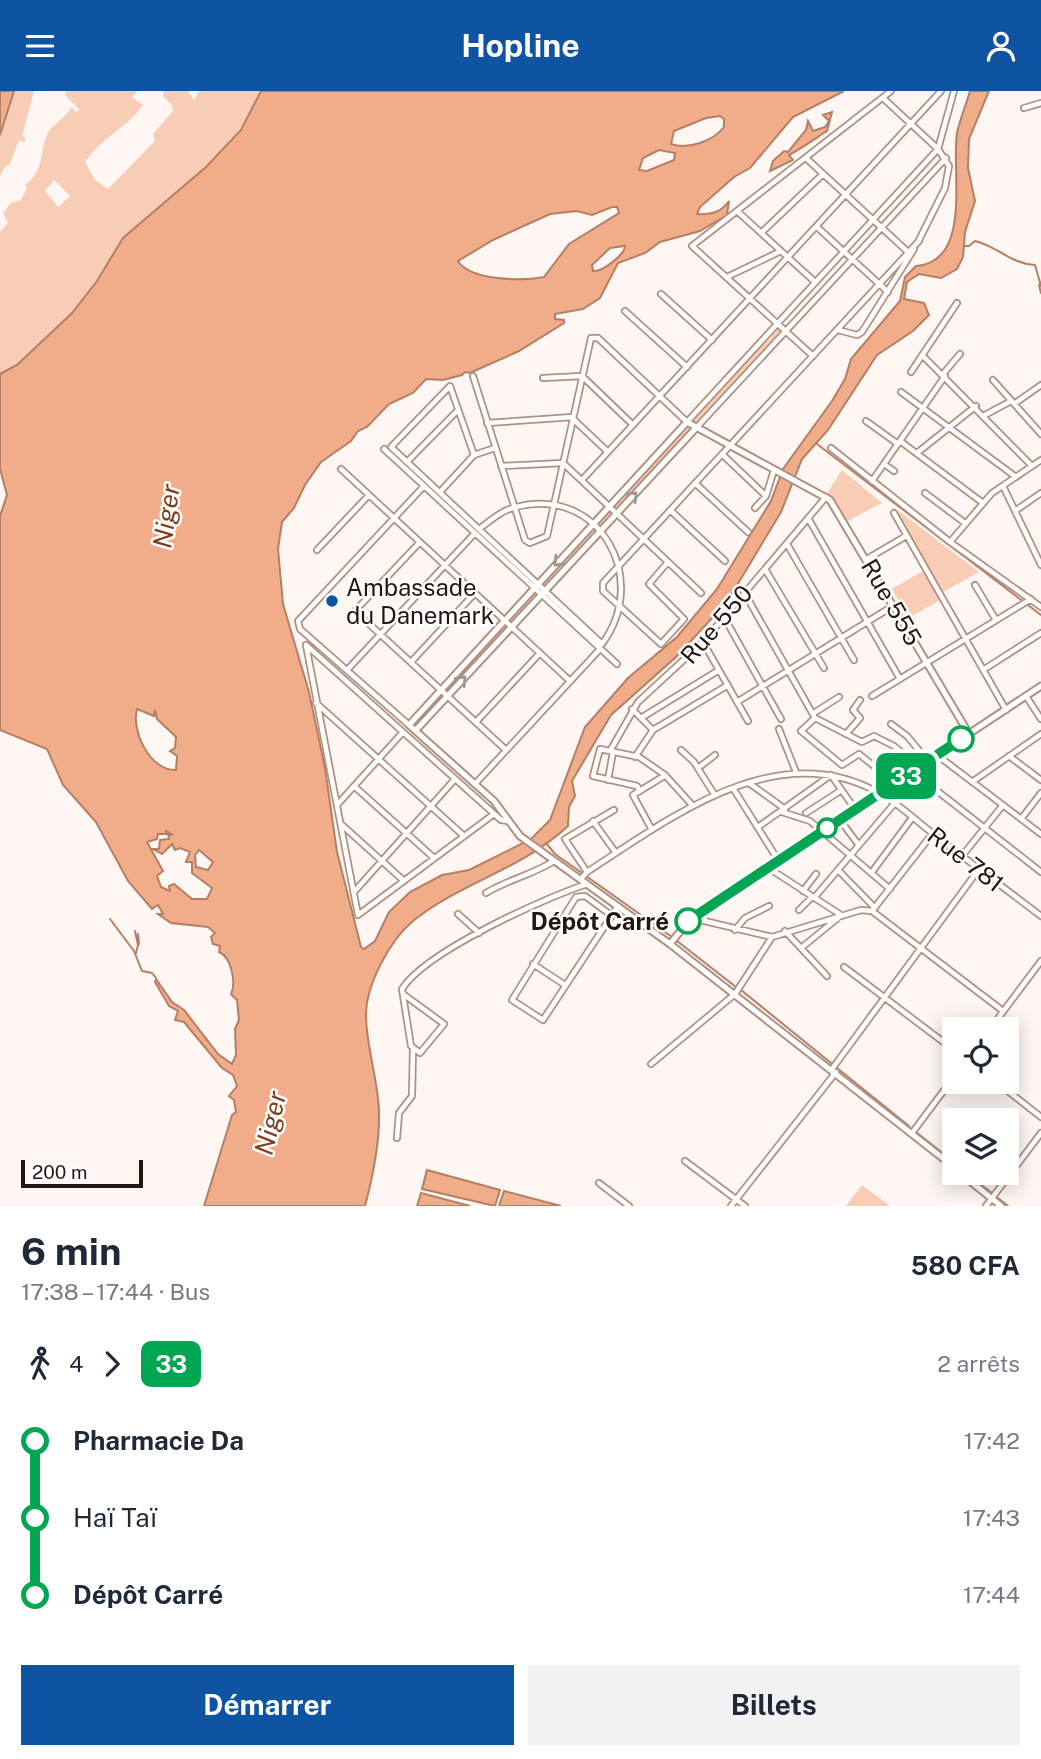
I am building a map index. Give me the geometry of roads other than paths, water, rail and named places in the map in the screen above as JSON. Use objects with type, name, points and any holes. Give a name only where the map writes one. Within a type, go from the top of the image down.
[{"type":"street","points":[[813,356],[692,246],[891,91]]},
{"type":"street","points":[[582,480],[941,91]]},
{"type":"street","points":[[409,725],[938,149],[954,91]]},
{"type":"street","points":[[837,330],[860,334],[889,293],[945,188],[949,166],[946,158],[883,98]]},
{"type":"street","points":[[1024,108],[1041,103]]},
{"type":"street","points":[[416,730],[946,158]]},
{"type":"street","points":[[807,159],[908,253]]},
{"type":"street","points":[[761,233],[823,174]]},
{"type":"street","points":[[737,211],[815,282]]},
{"type":"street","points":[[817,227],[889,293]]},
{"type":"street","points":[[668,562],[649,584],[684,619],[661,644],[603,591],[603,583],[919,241]]},
{"type":"street","points":[[727,277],[781,251]]},
{"type":"street","points":[[661,294],[712,340]]},
{"type":"street","points":[[911,372],[957,303]]},
{"type":"street","points":[[625,311],[687,367]]},
{"type":"street","points":[[473,376],[525,540],[530,543],[547,536],[590,340],[595,337],[687,422]]},
{"type":"street","points":[[872,481],[960,354]]},
{"type":"street","points":[[922,355],[985,415],[1032,466]]},
{"type":"street","points":[[543,378],[582,376],[633,425]]},
{"type":"street","points":[[993,380],[1041,434]]},
{"type":"street","points":[[985,415],[1041,385]]},
{"type":"street","points":[[474,455],[450,386],[391,447],[477,531]]},
{"type":"street","points":[[901,392],[1016,477]]},
{"type":"street","points":[[917,453],[975,406]]},
{"type":"street","points":[[407,462],[458,410]]},
{"type":"street","points":[[487,423],[573,418],[608,452]]},
{"type":"street","points":[[866,421],[917,453],[984,503]]},
{"type":"street","name":"Rue 555","points":[[687,422],[826,497],[838,509],[969,734]]},
{"type":"street","points":[[1034,427],[1041,422]]},
{"type":"street","points":[[440,492],[474,455],[496,448]]},
{"type":"street","points":[[831,448],[950,542],[1041,607]]},
{"type":"street","points":[[348,669],[477,531],[514,507],[554,506],[594,524],[620,564],[621,607],[619,616],[602,644],[477,531],[424,486],[384,449]]},
{"type":"street","points":[[722,454],[766,496]]},
{"type":"street","points":[[950,542],[984,503],[1003,486],[1041,460]]},
{"type":"street","points":[[501,466],[563,463],[701,593]]},
{"type":"street","points":[[884,464],[894,471]]},
{"type":"street","points":[[341,469],[570,681]]},
{"type":"street","points":[[755,508],[766,496],[777,471]]},
{"type":"street","points":[[695,483],[748,532]]},
{"type":"street","points":[[424,486],[298,621],[300,629],[494,801],[520,836],[598,889],[618,906],[629,911],[942,1157]]},
{"type":"street","points":[[1003,486],[1041,565]]},
{"type":"street","points":[[925,493],[965,523]]},
{"type":"street","points":[[1015,511],[1041,493]]},
{"type":"street","points":[[317,550],[369,495]]},
{"type":"street","name":"Rue 550","points":[[612,752],[632,709],[703,642],[826,497]]},
{"type":"street","points":[[670,510],[725,561]]},
{"type":"street","points":[[894,513],[1006,710]]},
{"type":"street","points":[[808,519],[900,679]]},
{"type":"street","points":[[867,559],[906,536]]},
{"type":"street","points":[[420,542],[355,611],[506,750]]},
{"type":"street","points":[[787,544],[854,660]]},
{"type":"street","points":[[765,569],[824,668]]},
{"type":"street","points":[[975,585],[996,620]]},
{"type":"street","points":[[744,592],[814,716],[862,742],[874,736],[894,746],[919,767]]},
{"type":"street","points":[[411,662],[475,593]]},
{"type":"street","points":[[544,593],[617,664]]},
{"type":"street","points":[[872,696],[996,620],[1033,601],[1041,600]]},
{"type":"street","points":[[737,702],[894,605]]},
{"type":"street","points":[[724,617],[781,719]]},
{"type":"street","points":[[983,670],[1041,633]]},
{"type":"street","points":[[703,642],[748,721]]},
{"type":"street","points":[[494,814],[358,915],[306,645],[494,814],[508,821]]},
{"type":"street","points":[[475,784],[600,649]]},
{"type":"street","points":[[476,722],[540,653]]},
{"type":"street","points":[[641,718],[719,670]]},
{"type":"street","points":[[635,757],[653,730],[728,685]]},
{"type":"street","points":[[670,944],[691,918],[1041,686]]},
{"type":"street","points":[[1026,696],[1041,719]]},
{"type":"street","points":[[838,697],[814,716],[801,731],[807,739],[842,765],[859,754],[895,783]]},
{"type":"street","points":[[846,734],[860,718],[853,710],[860,700]]},
{"type":"street","points":[[316,703],[464,836]]},
{"type":"street","points":[[632,709],[653,730]]},
{"type":"street","points":[[891,724],[907,736],[929,761]]},
{"type":"street","points":[[779,729],[796,772]]},
{"type":"street","points":[[337,805],[403,732]]},
{"type":"street","points":[[972,782],[1041,734]]},
{"type":"street","points":[[640,791],[636,786],[593,776],[600,749],[635,757],[665,775],[693,806]]},
{"type":"street","points":[[681,750],[698,768],[714,794]]},
{"type":"street","points":[[608,780],[612,752]]},
{"type":"street","points":[[698,768],[715,755]]},
{"type":"street","points":[[937,755],[1041,834]]},
{"type":"street","points":[[1009,756],[1041,780]]},
{"type":"street","name":"Rue 781","points":[[581,879],[616,853],[714,794],[796,772],[831,775],[880,793],[1041,916]]},
{"type":"street","points":[[913,772],[1041,872]]},
{"type":"street","points":[[652,830],[633,795],[665,775]]},
{"type":"street","points":[[758,827],[831,775],[855,810]]},
{"type":"street","points":[[354,892],[455,779]]},
{"type":"street","points":[[748,783],[783,810],[810,821],[890,889]]},
{"type":"street","points":[[354,786],[434,858]]},
{"type":"street","points":[[733,788],[778,860]]},
{"type":"street","points":[[806,813],[840,791]]},
{"type":"street","points":[[1021,819],[1041,793]]},
{"type":"street","points":[[799,910],[839,871],[858,844],[894,804]]},
{"type":"street","points":[[962,856],[1003,805]]},
{"type":"street","points":[[587,872],[565,839],[614,810]]},
{"type":"street","points":[[872,872],[912,818]]},
{"type":"street","points":[[840,820],[858,844]]},
{"type":"street","points":[[593,821],[616,853]]},
{"type":"street","points":[[340,824],[404,881]]},
{"type":"street","points":[[874,910],[933,833]]},
{"type":"street","points":[[486,893],[519,876],[536,873],[555,860]]},
{"type":"street","points":[[767,867],[842,915]]},
{"type":"street","points":[[731,1206],[834,1071],[979,869]]},
{"type":"street","points":[[839,871],[874,910],[1003,1011]]},
{"type":"street","points":[[803,891],[817,874]]},
{"type":"street","points":[[397,1137],[399,1113],[412,1096],[413,1047],[402,989],[410,976],[479,933],[550,896],[588,884]]},
{"type":"street","points":[[611,915],[585,896],[576,897],[512,1000],[543,1020],[550,1015],[565,985],[618,906]]},
{"type":"street","points":[[735,930],[744,918],[769,906]]},
{"type":"street","points":[[651,1064],[735,994],[772,937],[842,915],[874,910]]},
{"type":"street","points":[[458,914],[479,933]]},
{"type":"street","points":[[801,948],[842,915]]},
{"type":"street","points":[[691,918],[772,937]]},
{"type":"street","points":[[786,931],[827,976]]},
{"type":"street","points":[[999,1017],[1041,961]]},
{"type":"street","points":[[533,964],[565,985]]},
{"type":"street","points":[[844,967],[942,1041]]},
{"type":"street","points":[[403,994],[444,1024],[420,1053],[413,1047]]},
{"type":"street","points":[[912,1133],[942,1093]]},
{"type":"street","points":[[1012,1094],[1041,1117]]},
{"type":"street","points":[[986,1206],[1041,1133]]},
{"type":"street","points":[[685,1161],[745,1206]]},
{"type":"street","points":[[599,1183],[629,1206]]},
{"type":"street","points":[[975,1185],[1001,1206]]},
{"type":"water","points":[[0,91],[14,91],[0,135]]},
{"type":"water","name":"Niger","points":[[261,91],[844,91],[793,117],[750,168],[734,177],[700,207],[697,214],[716,212],[729,201],[727,215],[700,231],[660,242],[645,253],[618,263],[600,298],[583,309],[555,314],[555,319],[564,320],[564,323],[519,351],[470,373],[465,372],[443,380],[426,379],[413,393],[389,404],[367,427],[358,431],[351,441],[321,462],[305,485],[294,508],[282,522],[278,549],[283,604],[309,692],[325,768],[337,852],[361,947],[364,949],[375,941],[389,912],[410,892],[442,875],[469,870],[531,839],[550,820],[585,727],[628,678],[677,637],[717,589],[771,501],[783,469],[845,379],[851,359],[900,301],[905,277],[916,266],[934,261],[946,249],[956,212],[958,128],[970,91],[989,91],[969,139],[968,168],[975,201],[965,232],[963,257],[957,269],[941,278],[919,274],[907,282],[904,299],[924,303],[929,315],[913,331],[877,355],[828,430],[802,459],[781,512],[727,602],[676,657],[611,715],[572,781],[575,796],[569,807],[568,826],[531,854],[431,908],[404,929],[388,951],[375,977],[367,1003],[368,1039],[378,1099],[379,1123],[365,1206],[204,1206],[232,1115],[236,1112],[234,1100],[229,1096],[237,1086],[233,1075],[222,1068],[184,1022],[175,1020],[178,1011],[169,1006],[155,982],[156,979],[172,1002],[184,1010],[218,1054],[232,1064],[236,1055],[235,1029],[239,1020],[237,1000],[231,994],[233,978],[230,965],[219,952],[220,946],[213,944],[211,937],[215,933],[208,927],[171,923],[158,914],[163,914],[158,905],[152,909],[128,881],[96,822],[63,785],[47,749],[0,730],[0,516],[7,495],[0,469],[0,374],[17,365],[72,313],[97,281],[123,238],[206,167],[241,130]],"holes":[[[720,116],[724,119],[724,127],[700,143],[685,146],[671,144],[674,131],[706,118]],[[659,150],[675,153],[674,160],[647,171],[639,170],[643,158]],[[617,207],[619,213],[569,244],[544,277],[511,279],[485,276],[464,268],[458,261],[493,240],[550,214],[577,211],[592,215]],[[625,246],[618,258],[608,266],[593,271],[592,265],[610,248]],[[137,709],[154,716],[155,710],[157,719],[176,737],[175,748],[170,751],[177,756],[176,770],[167,769],[151,757],[144,748],[137,728]],[[166,831],[173,835],[168,834],[169,839],[160,840],[159,849],[153,849],[162,854],[172,844],[175,850],[180,848],[190,852],[186,862],[192,862],[192,873],[212,888],[207,899],[192,899],[174,884],[169,886],[170,891],[161,887],[157,876],[163,871],[147,842],[157,839],[158,834],[166,834]],[[199,850],[213,862],[208,870],[196,867],[195,855]]]},
{"type":"water","points":[[832,112],[827,131],[789,155],[793,160],[770,171],[773,161],[784,151],[788,152],[806,130],[808,121],[813,131],[825,127],[829,121],[823,115]]},
{"type":"water","points":[[427,1170],[500,1190],[495,1206],[422,1189]]},
{"type":"water","points":[[504,1191],[561,1206],[499,1206]]},
{"type":"water","points":[[421,1193],[470,1206],[417,1206]]},
{"type":"waterway","points":[[964,246],[975,241],[1019,262],[1035,265],[1041,286]]},
{"type":"waterway","points":[[1039,285],[1041,293]]},
{"type":"waterway","points":[[817,444],[1041,615]]},
{"type":"waterway","points":[[546,843],[555,854],[582,873]]},
{"type":"waterway","points":[[586,876],[672,937]]},
{"type":"waterway","points":[[110,919],[134,951],[142,971],[152,973],[156,978]]},
{"type":"waterway","points":[[135,931],[138,945],[136,953]]},
{"type":"waterway","points":[[138,934],[139,944]]},
{"type":"waterway","points":[[677,941],[736,987]]},
{"type":"waterway","points":[[741,990],[831,1063]]},
{"type":"waterway","points":[[837,1068],[909,1126]]},
{"type":"waterway","points":[[916,1132],[942,1153]]},
{"type":"waterway","points":[[982,1185],[992,1193]]},
{"type":"waterway","points":[[998,1198],[1008,1206]]},
{"type":"place","name":"Ambassade du Danemark","points":[[332,601]]},
{"type":"place","name":"Dépôt Carré","points":[[688,921]]}]
